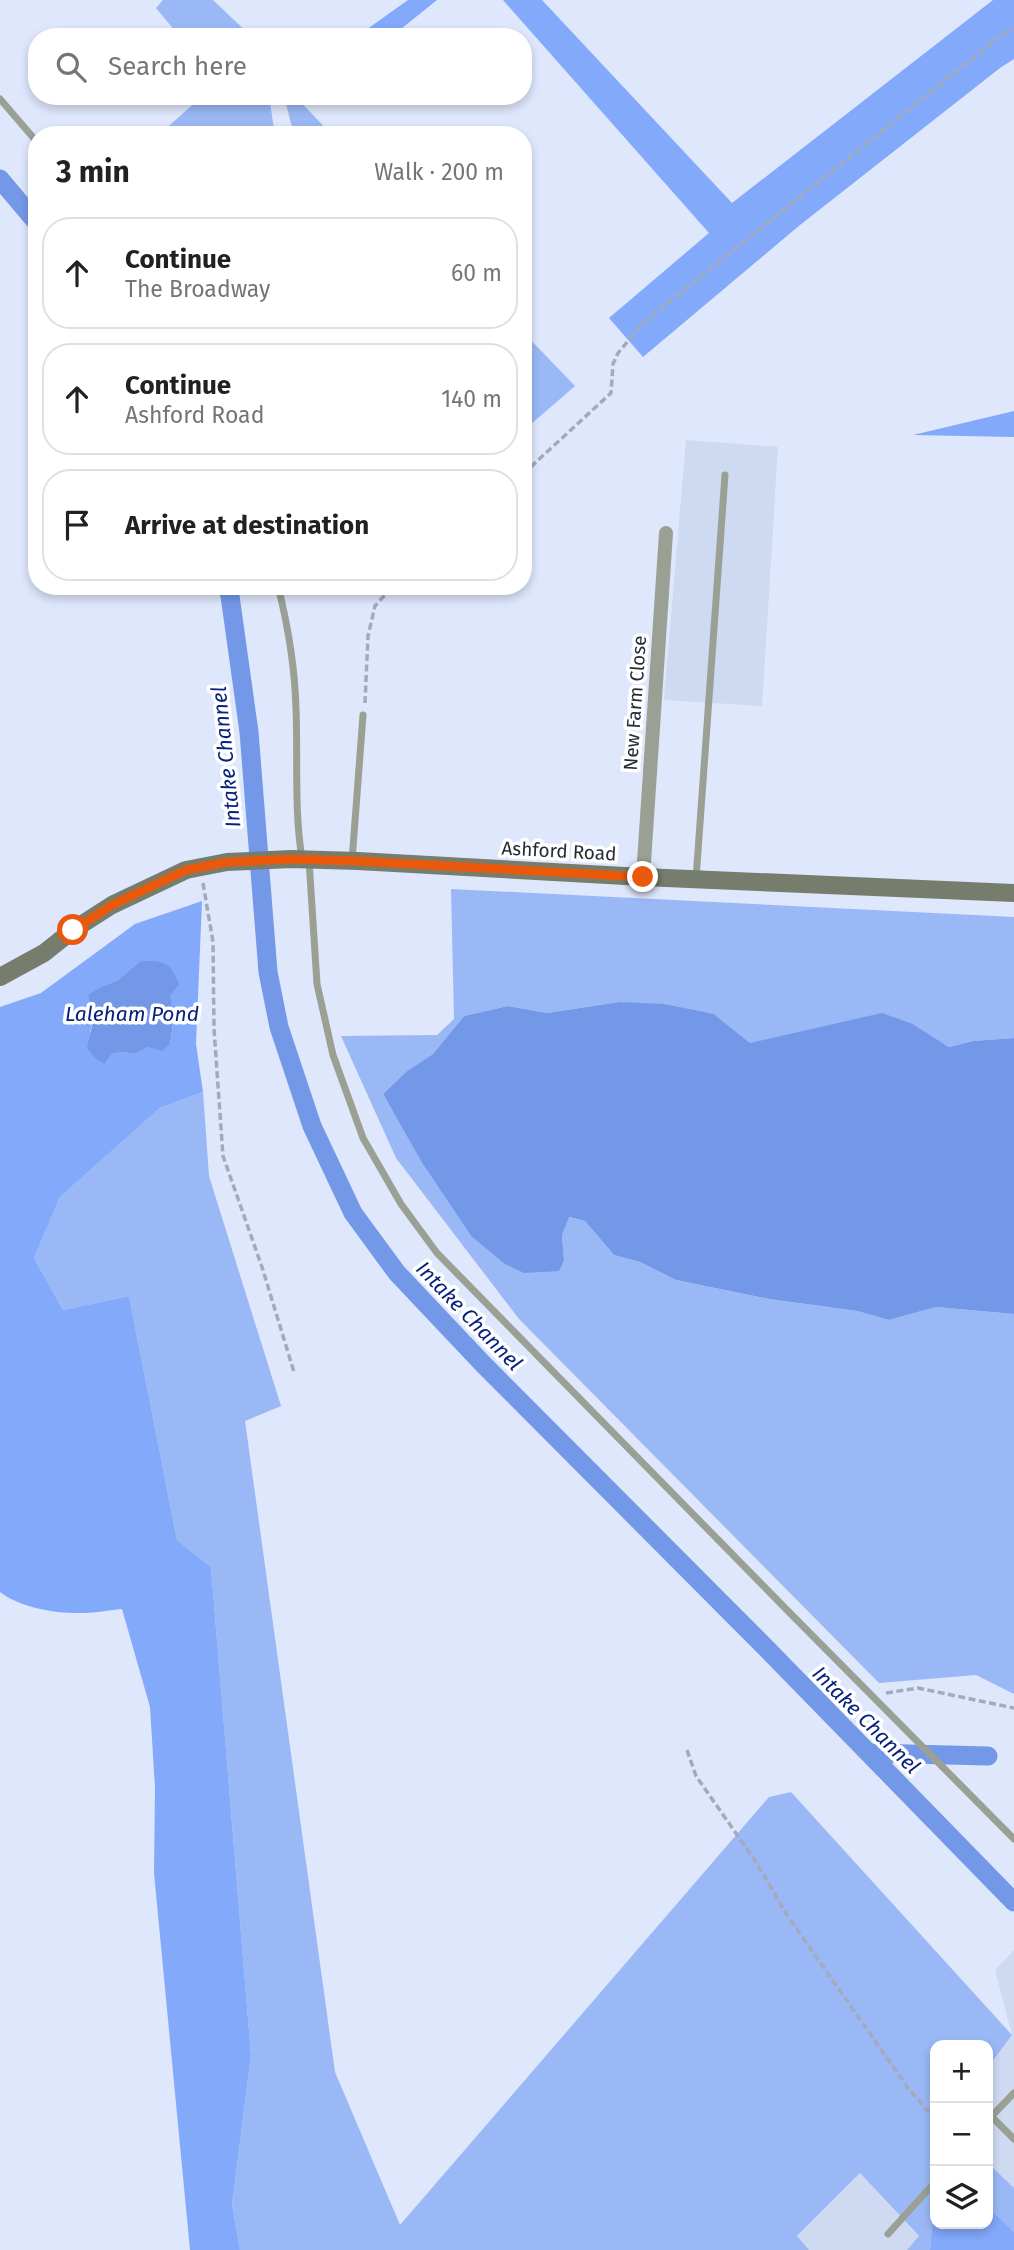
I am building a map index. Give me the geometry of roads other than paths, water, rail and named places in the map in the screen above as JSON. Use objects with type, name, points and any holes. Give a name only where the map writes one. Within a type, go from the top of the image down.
[{"type":"main road","name":"Ashford Road","points":[[0,977],[44,953],[112,905],[186,870],[227,862],[301,859],[352,861],[1014,893]]},
{"type":"street","name":"New Farm Close","points":[[643,877],[666,533]]},
{"type":"lane","points":[[0,99],[28,132]]},
{"type":"lane","points":[[696,879],[725,475]]},
{"type":"lane","points":[[280,595],[296,695],[297,830],[317,984],[333,1055],[363,1138],[401,1204],[437,1252],[1014,1839]]},
{"type":"lane","points":[[352,861],[363,715]]},
{"type":"lane","points":[[993,2114],[1014,2094]]},
{"type":"lane","points":[[993,2121],[1014,2139]]},
{"type":"lane","points":[[888,2234],[930,2188]]},
{"type":"water","name":"Laleham Pond","points":[[140,961],[165,964],[179,984],[170,996],[173,1020],[170,1044],[162,1051],[149,1047],[135,1054],[112,1054],[105,1064],[95,1058],[87,1048],[94,1017],[88,995],[118,980]]},
{"type":"water","points":[[619,1002],[664,1004],[714,1014],[750,1043],[882,1013],[913,1024],[949,1047],[973,1041],[1014,1038],[1014,1314],[936,1307],[889,1320],[857,1311],[769,1299],[676,1280],[640,1262],[614,1255],[585,1221],[569,1217],[562,1235],[564,1260],[559,1271],[524,1273],[505,1264],[471,1236],[422,1163],[383,1094],[407,1071],[433,1054],[464,1016],[508,1006],[547,1013]]},
{"type":"waterway","name":"Intake Channel","points":[[0,179],[28,212]]},
{"type":"waterway","name":"Intake Channel","points":[[230,595],[249,732],[268,972],[279,1027],[312,1126],[353,1213],[397,1273],[484,1365],[1014,1902]]},
{"type":"waterway","points":[[869,1753],[988,1756]]}]
